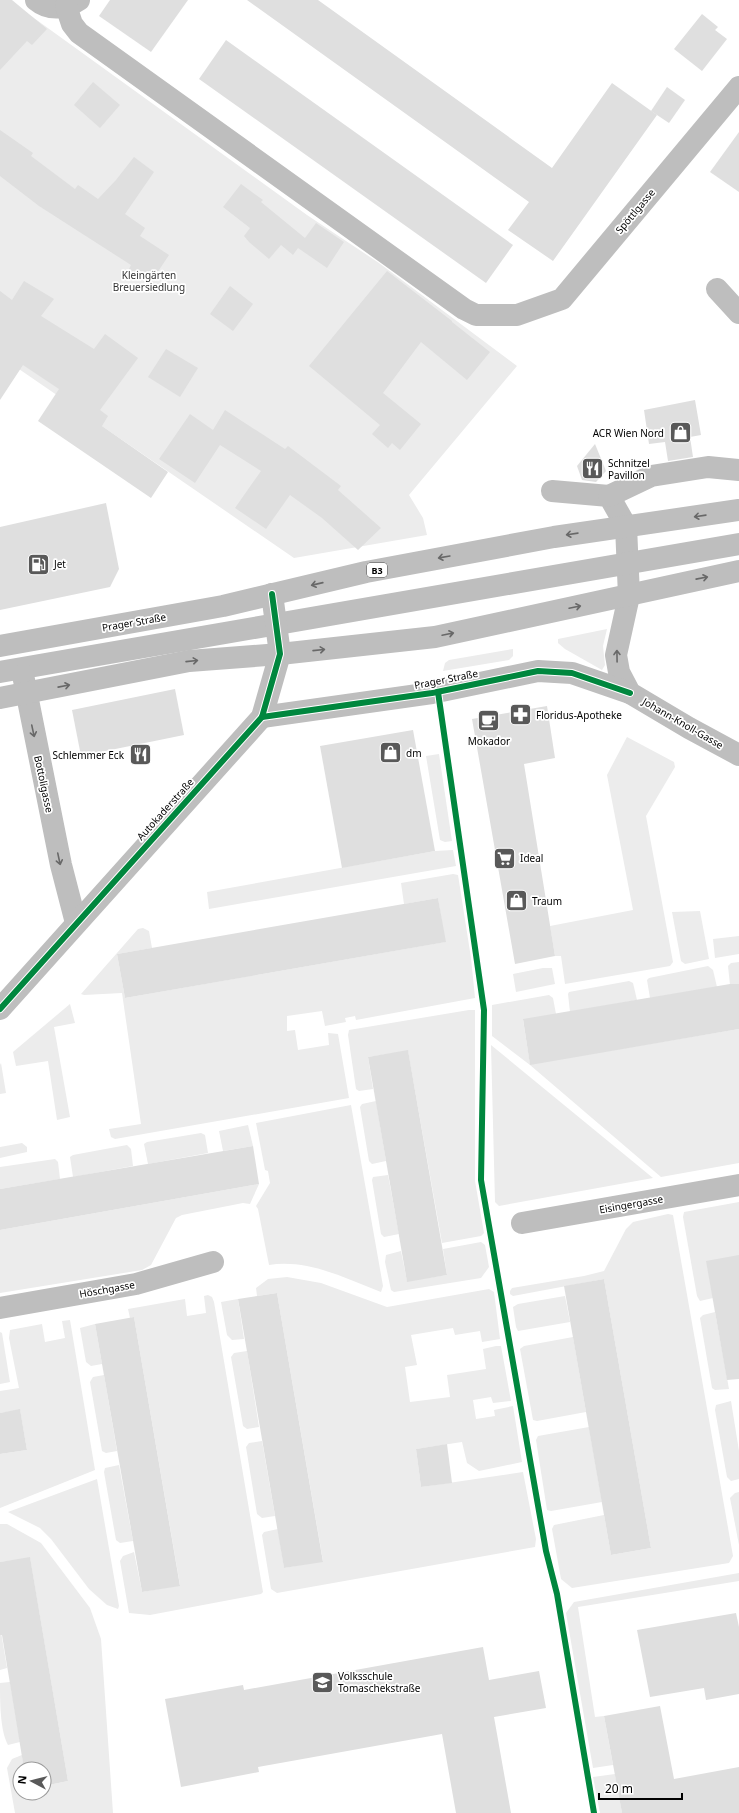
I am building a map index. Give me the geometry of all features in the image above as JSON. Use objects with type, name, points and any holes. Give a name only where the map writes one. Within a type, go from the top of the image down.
[{"type":"street","points":[[36,0],[50,7],[72,3]]},
{"type":"street","name":"Spöttlgasse","points":[[72,3],[72,24],[79,33],[464,309],[476,315],[516,314],[562,299],[739,87]]},
{"type":"street","points":[[717,289],[739,313]]},
{"type":"street","points":[[552,491],[609,496],[650,476],[708,467],[739,470]]},
{"type":"street","points":[[609,496],[626,526],[629,596],[616,655],[619,672],[630,693]]},
{"type":"street","name":"Prager Straße","points":[[0,698],[18,664],[223,606],[373,571],[554,537],[739,510]]},
{"type":"street","points":[[0,672],[18,664],[276,624],[739,544]]},
{"type":"street","name":"Prager Straße","points":[[18,664],[189,661],[280,654],[435,637],[739,571]]},
{"type":"street","name":"Autokaderstraße","points":[[0,1009],[262,717],[280,654],[272,594]]},
{"type":"street","name":"Bottoligasse","points":[[18,664],[61,865],[76,923]]},
{"type":"street","name":"Prager Straße","points":[[262,717],[432,693],[538,670],[572,673],[630,693]]},
{"type":"street","name":"Johann-Knoll-Gasse","points":[[630,693],[689,728],[739,755]]},
{"type":"street","name":"Eisingergasse","points":[[522,1223],[739,1185]]},
{"type":"street","name":"Höschgasse","points":[[0,1308],[136,1284],[213,1262]]},
{"type":"green space","name":"Kleingärten Breuersiedlung","points":[[0,0],[9,0],[307,215],[379,263],[517,366],[409,495],[423,518],[427,535],[294,558],[0,356]]},
{"type":"green space","points":[[607,629],[603,646],[605,665],[602,670],[565,649],[558,643],[558,639]]},
{"type":"green space","points":[[513,649],[513,656],[509,660],[443,671],[445,663],[449,660]]},
{"type":"green space","points":[[627,737],[674,762],[675,767],[646,816],[673,962],[670,966],[565,984],[561,956],[555,956],[550,926],[633,910],[607,775]]},
{"type":"green space","points":[[439,754],[452,841],[445,842],[440,840],[426,756]]},
{"type":"green space","points":[[453,850],[456,866],[209,909],[207,892],[435,851]]},
{"type":"green space","points":[[453,874],[458,875],[471,958],[475,998],[356,1020],[355,1016],[345,1018],[346,1022],[325,1026],[322,1011],[287,1016],[287,1031],[295,1030],[298,1050],[329,1045],[328,1033],[338,1034],[349,1098],[115,1139],[111,1137],[109,1129],[141,1124],[122,993],[81,994],[138,929],[143,928],[149,931],[152,948],[117,954],[125,998],[445,942],[438,898],[404,904],[401,883]]},
{"type":"green space","points":[[700,911],[709,959],[685,964],[681,961],[672,912]]},
{"type":"green space","points":[[739,936],[739,954],[715,958],[713,939]]},
{"type":"green space","points":[[739,962],[739,984],[730,985],[728,966],[731,963]]},
{"type":"green space","points":[[708,966],[713,970],[717,987],[650,998],[647,980],[649,978]]},
{"type":"green space","points":[[543,968],[552,968],[555,984],[516,992],[513,974]]},
{"type":"green space","points":[[629,981],[633,983],[637,1000],[570,1012],[569,992]]},
{"type":"green space","points":[[549,995],[553,998],[556,1014],[523,1020],[530,1064],[739,1029],[739,1163],[661,1177],[530,1065],[492,1036],[492,1005]]},
{"type":"green space","points":[[70,1004],[75,1023],[54,1027],[70,1117],[57,1120],[48,1061],[16,1066],[13,1052]]},
{"type":"green space","points":[[475,1010],[475,1181],[484,1233],[481,1236],[442,1243],[408,1051],[368,1057],[373,1089],[359,1091],[356,1089],[348,1035],[349,1030]]},
{"type":"green space","points":[[491,1045],[653,1178],[499,1206],[495,1202]]},
{"type":"green space","points":[[1,1063],[6,1093],[0,1094],[0,1065]]},
{"type":"green space","points":[[376,1101],[386,1161],[372,1164],[369,1161],[360,1107],[362,1104]]},
{"type":"green space","points":[[351,1105],[383,1286],[381,1292],[312,1267],[284,1264],[269,1265],[258,1209],[256,1206],[270,1183],[268,1171],[265,1170],[256,1123]]},
{"type":"green space","points":[[248,1125],[253,1146],[223,1151],[219,1131]]},
{"type":"green space","points":[[201,1133],[205,1135],[208,1153],[148,1164],[144,1144],[147,1142]]},
{"type":"green space","points":[[22,1143],[27,1147],[27,1152],[0,1158],[0,1147]]},
{"type":"green space","points":[[127,1145],[131,1149],[133,1166],[73,1177],[70,1157],[73,1155]]},
{"type":"green space","points":[[55,1159],[58,1162],[60,1179],[0,1189],[0,1167]]},
{"type":"green space","points":[[388,1175],[399,1234],[384,1237],[381,1234],[372,1180],[373,1177]]},
{"type":"green space","points":[[259,1184],[250,1204],[243,1203],[182,1215],[176,1218],[151,1265],[142,1270],[0,1293],[0,1230]]},
{"type":"green space","points":[[739,1202],[739,1255],[713,1298],[700,1301],[697,1296],[683,1217],[684,1212]]},
{"type":"green space","points":[[668,1214],[673,1215],[733,1556],[729,1563],[572,1588],[561,1579],[552,1529],[554,1525],[604,1515],[611,1555],[651,1548],[604,1279],[513,1296],[510,1294],[510,1291],[512,1288],[584,1276],[604,1271],[626,1229],[633,1222]]},
{"type":"green space","points":[[481,1242],[485,1245],[489,1267],[481,1278],[394,1292],[391,1290],[385,1262],[386,1255],[401,1251],[407,1281],[447,1275],[443,1249]]},
{"type":"green space","points":[[287,1277],[321,1283],[387,1307],[489,1289],[494,1292],[500,1339],[482,1342],[480,1331],[455,1335],[453,1328],[411,1335],[417,1365],[405,1367],[410,1402],[450,1397],[447,1375],[486,1369],[483,1349],[501,1346],[511,1401],[493,1403],[491,1397],[473,1400],[476,1419],[495,1416],[494,1410],[513,1406],[522,1462],[479,1471],[467,1463],[462,1442],[416,1449],[421,1487],[523,1472],[536,1539],[535,1547],[277,1593],[271,1589],[262,1535],[264,1532],[278,1529],[284,1568],[323,1561],[277,1293],[257,1296],[256,1288],[268,1279]]},
{"type":"green space","points":[[208,1295],[212,1297],[214,1302],[263,1592],[261,1594],[150,1615],[129,1613],[120,1561],[123,1556],[134,1552],[142,1592],[180,1585],[134,1317],[130,1318],[128,1309],[185,1299],[187,1316],[206,1313],[204,1296]]},
{"type":"green space","points":[[565,1296],[570,1322],[518,1331],[513,1307],[518,1304]]},
{"type":"green space","points":[[238,1299],[244,1339],[232,1340],[227,1335],[221,1302]]},
{"type":"green space","points":[[715,1312],[729,1389],[715,1390],[712,1388],[700,1318],[703,1315]]},
{"type":"green space","points":[[70,1320],[95,1470],[0,1508],[0,1454],[27,1450],[20,1410],[0,1413],[0,1391],[19,1388],[9,1338],[10,1330],[42,1324],[45,1342],[65,1338],[62,1321]]},
{"type":"green space","points":[[95,1324],[102,1364],[91,1366],[86,1362],[80,1328]]},
{"type":"green space","points":[[0,1332],[2,1333],[10,1382],[0,1384]]},
{"type":"green space","points":[[573,1337],[586,1412],[537,1421],[533,1420],[520,1349],[524,1346]]},
{"type":"green space","points":[[247,1351],[259,1427],[247,1429],[243,1426],[231,1357],[234,1353]]},
{"type":"green space","points":[[104,1375],[117,1451],[106,1453],[102,1451],[90,1382],[93,1377]]},
{"type":"green space","points":[[731,1401],[739,1451],[739,1479],[731,1481],[727,1477],[715,1410],[716,1405]]},
{"type":"green space","points":[[589,1427],[602,1502],[551,1511],[547,1510],[536,1440],[538,1436]]},
{"type":"green space","points":[[262,1441],[275,1516],[262,1518],[257,1514],[246,1447],[249,1443]]},
{"type":"green space","points":[[119,1465],[133,1541],[120,1543],[116,1540],[104,1472],[105,1468]]},
{"type":"green space","points":[[97,1479],[119,1606],[118,1609],[107,1605],[89,1589],[51,1539],[40,1528],[8,1512]]},
{"type":"green space","points":[[739,1492],[739,1545],[730,1498],[735,1493]]},
{"type":"green space","points":[[0,1524],[7,1524],[41,1543],[90,1608],[101,1639],[113,1813],[15,1813],[13,1801],[52,1801],[52,1784],[68,1781],[30,1558],[0,1562]]},
{"type":"green space","points":[[739,1573],[739,1581],[578,1607],[595,1717],[604,1716],[613,1765],[593,1768],[566,1613],[574,1602]]},
{"type":"green space","points":[[0,1626],[7,1668],[0,1670]]},
{"type":"green space","points":[[10,1682],[20,1742],[8,1745],[3,1732],[0,1707],[0,1683]]},
{"type":"green space","points":[[22,1755],[23,1761],[12,1761],[12,1796],[7,1768],[12,1759]]},
{"type":"green space","points":[[615,1774],[622,1813],[600,1813],[593,1777]]},
{"type":"building","points":[[0,0],[12,0],[47,29],[32,45],[27,41],[0,70]]},
{"type":"building","points":[[110,0],[188,0],[151,52],[99,16]]},
{"type":"building","points":[[247,0],[318,0],[552,168],[612,83],[657,115],[553,261],[508,230],[529,202]]},
{"type":"building","points":[[702,14],[718,27],[715,30],[727,39],[702,71],[674,49]]},
{"type":"building","points":[[226,40],[513,245],[486,283],[199,79]]},
{"type":"building","points":[[93,82],[120,105],[100,128],[74,105]]},
{"type":"building","points":[[667,87],[685,100],[669,123],[651,111]]},
{"type":"building","points":[[0,130],[33,153],[31,156],[75,189],[78,185],[98,199],[116,180],[134,157],[154,172],[125,214],[145,228],[140,236],[169,255],[149,285],[128,271],[131,265],[39,206],[0,176]]},
{"type":"building","points":[[739,132],[739,192],[710,172]]},
{"type":"building","points":[[241,184],[263,200],[261,202],[305,238],[316,223],[344,242],[327,268],[298,248],[293,255],[281,245],[269,259],[249,242],[244,236],[250,228],[223,207]]},
{"type":"building","points":[[387,271],[490,352],[467,380],[421,342],[383,393],[421,424],[400,450],[392,443],[388,448],[372,434],[380,425],[309,366]]},
{"type":"building","points":[[24,281],[54,299],[41,316],[94,349],[105,334],[138,358],[100,410],[108,416],[102,426],[168,472],[151,498],[38,421],[59,389],[23,365],[0,400],[0,291],[12,300]]},
{"type":"building","points":[[230,286],[253,304],[233,331],[210,314]]},
{"type":"building","points":[[166,349],[198,368],[180,397],[148,377]]},
{"type":"building","points":[[695,400],[701,435],[690,437],[693,457],[668,461],[665,442],[649,444],[644,410]]},
{"type":"building","points":[[225,410],[285,449],[288,446],[341,486],[338,490],[381,528],[358,550],[322,518],[290,495],[266,529],[235,508],[261,471],[220,445],[195,483],[159,459],[190,414],[213,430]]},
{"type":"building","points":[[595,444],[606,471],[596,482],[582,480],[577,466]]},
{"type":"building","points":[[106,503],[119,569],[110,587],[0,610],[0,527]]},
{"type":"building","points":[[175,689],[184,735],[81,756],[72,710]]},
{"type":"building","points":[[547,706],[555,758],[524,764],[555,956],[515,964],[472,719]]},
{"type":"building","points":[[413,730],[435,851],[342,868],[320,746]]},
{"type":"building","points":[[438,898],[446,942],[125,998],[117,954]]},
{"type":"building","points":[[730,984],[739,984],[739,1029],[530,1065],[523,1019]]},
{"type":"building","points":[[408,1050],[447,1275],[407,1282],[368,1057]]},
{"type":"building","points":[[253,1146],[259,1184],[0,1230],[0,1189]]},
{"type":"building","points":[[739,1255],[739,1379],[727,1380],[706,1261]]},
{"type":"building","points":[[604,1279],[651,1548],[611,1555],[564,1286]]},
{"type":"building","points":[[277,1293],[323,1562],[284,1568],[238,1299]]},
{"type":"building","points":[[134,1317],[180,1586],[142,1592],[95,1324]]},
{"type":"building","points":[[20,1409],[27,1450],[0,1454],[0,1413]]},
{"type":"building","points":[[447,1444],[452,1483],[421,1487],[416,1449]]},
{"type":"building","points":[[30,1557],[68,1781],[52,1784],[52,1761],[23,1761],[2,1635],[0,1635],[0,1562]]},
{"type":"building","points":[[736,1613],[739,1627],[739,1694],[706,1700],[704,1688],[650,1697],[637,1630]]},
{"type":"building","points":[[483,1647],[489,1680],[539,1671],[546,1708],[494,1717],[511,1813],[456,1813],[442,1734],[258,1767],[259,1772],[181,1787],[165,1699],[243,1685],[244,1690]]},
{"type":"building","points":[[660,1706],[674,1779],[739,1767],[739,1813],[622,1813],[604,1716]]},
{"type":"tram line","points":[[0,666],[739,538]]},
{"type":"tram line","points":[[0,678],[739,550]]},
{"type":"cycle path","points":[[0,1009],[262,717],[280,654],[272,594]]},
{"type":"cycle path","points":[[262,717],[432,693],[538,671],[572,673],[630,693]]},
{"type":"cycle path","points":[[438,692],[484,1010],[481,1180],[546,1551],[557,1594],[594,1813]]},
{"type":"place","name":"ACR Wien Nord","points":[[680,433]]},
{"type":"place","name":"Schnitzel Pavillon","points":[[593,469]]},
{"type":"place","name":"Jet","points":[[38,564]]},
{"type":"place","name":"Floridus-Apotheke","points":[[521,715]]},
{"type":"place","name":"Mokador","points":[[489,721]]},
{"type":"place","name":"dm","points":[[391,753]]},
{"type":"place","name":"Schlemmer Eck","points":[[140,755]]},
{"type":"place","name":"Ideal","points":[[505,858]]},
{"type":"place","name":"Traum","points":[[517,901]]},
{"type":"place","name":"Volksschule Tomaschekstraße","points":[[323,1682]]}]
